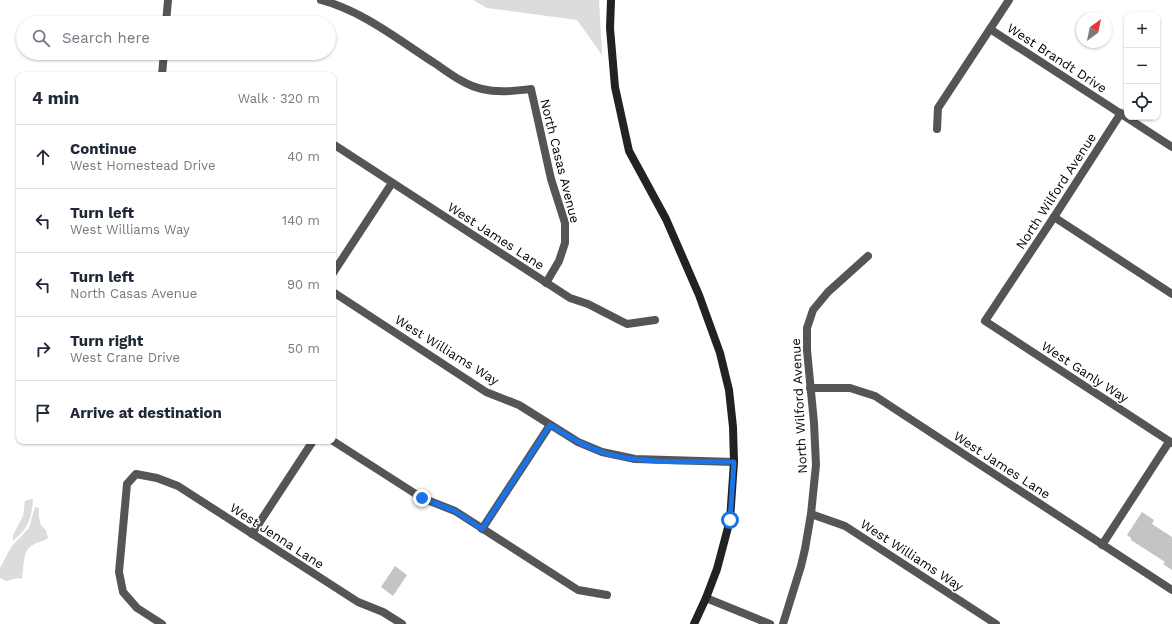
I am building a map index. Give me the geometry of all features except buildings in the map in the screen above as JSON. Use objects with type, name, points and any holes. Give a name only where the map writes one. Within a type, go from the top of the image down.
[{"type":"street","points":[[167,16],[168,0]]},
{"type":"street","name":"North Casas Avenue","points":[[321,0],[329,2],[366,19],[458,78],[481,89],[505,92],[531,90],[551,179],[565,223],[565,243],[559,261],[546,282]]},
{"type":"street","points":[[611,0],[610,28],[615,87],[629,151],[668,225],[699,294],[720,353],[728,390],[734,462],[730,520],[706,598],[694,624]]},
{"type":"street","points":[[937,129],[938,108],[1009,0]]},
{"type":"street","name":"West Brandt Drive","points":[[990,29],[1172,147]]},
{"type":"street","points":[[162,72],[163,60]]},
{"type":"street","name":"North Wilford Avenue","points":[[985,321],[1121,114]]},
{"type":"street","name":"West James Lane","points":[[336,146],[570,298],[588,304],[627,324],[655,320]]},
{"type":"street","points":[[336,268],[392,183]]},
{"type":"street","points":[[1054,217],[1172,294]]},
{"type":"street","name":"North Wilford Avenue","points":[[783,624],[801,566],[811,514],[816,464],[807,350],[807,328],[813,310],[828,292],[868,256]]},
{"type":"street","name":"West Williams Way","points":[[336,294],[486,392],[519,405],[578,442],[602,452],[635,459],[734,462]]},
{"type":"street","name":"West Ganly Way","points":[[985,321],[1171,442]]},
{"type":"street","name":"West James Lane","points":[[810,388],[850,388],[875,396],[1172,590]]},
{"type":"street","points":[[482,529],[550,425]]},
{"type":"street","points":[[1102,545],[1171,442]]},
{"type":"street","points":[[336,443],[422,498],[455,511],[578,590],[607,595]]},
{"type":"street","points":[[252,534],[311,444]]},
{"type":"street","name":"West Jenna Lane","points":[[162,624],[137,608],[123,592],[119,572],[127,484],[136,474],[158,478],[178,486],[358,602],[383,612],[402,624]]},
{"type":"street","name":"West Williams Way","points":[[811,514],[845,526],[996,624]]},
{"type":"street","points":[[706,598],[770,624]]},
{"type":"shaded area","points":[[473,0],[599,0],[602,55],[577,20],[487,8]]},
{"type":"shaded area","points":[[33,499],[32,512],[28,523],[13,541],[13,535],[23,516],[25,501]]},
{"type":"shaded area","points":[[35,507],[39,508],[40,520],[46,530],[48,538],[33,545],[26,552],[22,579],[18,578],[6,581],[0,578],[0,568],[11,547],[29,528]]},
{"type":"route","points":[[422,498],[455,511],[482,529],[550,425],[578,442],[602,452],[635,459],[734,462],[730,520]]}]
